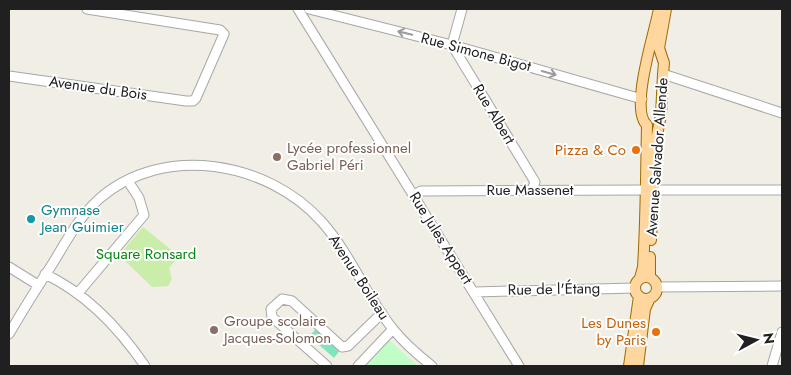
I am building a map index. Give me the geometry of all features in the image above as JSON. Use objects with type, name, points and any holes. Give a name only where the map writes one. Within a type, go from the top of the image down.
[{"type":"main road","name":"Avenue Salvador Allende","points":[[651,190],[647,125],[643,118],[642,99],[644,68],[649,56],[659,9]]},
{"type":"main road","name":"Avenue Salvador Allende","points":[[629,366],[636,292],[645,277],[643,267],[658,124],[661,115],[664,63],[660,56],[659,9]]},
{"type":"main road","points":[[649,56],[654,54],[660,56]]},
{"type":"main road","points":[[647,125],[658,124]]},
{"type":"main road","points":[[638,366],[645,309],[650,298],[655,294],[657,287],[655,281],[645,277]]},
{"type":"main road","points":[[636,292],[650,298]]},
{"type":"street","name":"Avenue du Bois","points":[[9,76],[186,101],[193,101],[196,98],[224,34],[220,30],[87,9]]},
{"type":"street","name":"Rue Jules Appert","points":[[298,9],[519,366]]},
{"type":"street","name":"Rue Simone Bigot","points":[[309,9],[452,45],[642,99]]},
{"type":"street","points":[[452,45],[462,9]]},
{"type":"street","name":"Rue Albert","points":[[452,45],[535,182],[532,190]]},
{"type":"street","points":[[664,74],[782,113]]},
{"type":"street","name":"Avenue Boileau","points":[[9,334],[38,285],[86,212],[100,198],[128,181],[158,169],[205,165],[233,169],[283,190],[303,205],[343,248],[393,329],[432,366]]},
{"type":"street","points":[[78,293],[144,215],[139,198],[128,181]]},
{"type":"street","name":"Rue Massenet","points":[[414,195],[421,191],[782,190]]},
{"type":"street","points":[[9,267],[38,285]]},
{"type":"street","points":[[45,274],[78,293],[118,331],[145,366]]},
{"type":"street","points":[[657,287],[782,286]]},
{"type":"street","name":"Rue de l'Étang","points":[[474,292],[481,290],[636,292]]},
{"type":"street","points":[[327,366],[272,317],[271,309],[276,304],[282,299],[292,301],[342,347],[348,346],[382,314]]},
{"type":"street","points":[[358,366],[393,329]]},
{"type":"street","points":[[772,366],[782,332]]},
{"type":"green space","name":"Square Ronsard","points":[[143,227],[179,256],[169,268],[172,279],[168,286],[152,287],[119,255]]},
{"type":"green space","points":[[317,328],[341,349],[334,358],[309,336]]},
{"type":"green space","points":[[389,340],[418,366],[366,366]]},
{"type":"place","name":"Pizza & Co","points":[[636,150]]},
{"type":"place","name":"Lycée professionnel Gabriel Péri","points":[[277,157]]},
{"type":"place","name":"Gymnase Jean Guimier","points":[[31,219]]},
{"type":"place","name":"Groupe scolaire Jacques-Solomon","points":[[214,330]]},
{"type":"place","name":"Les Dunes by Paris","points":[[656,332]]}]
